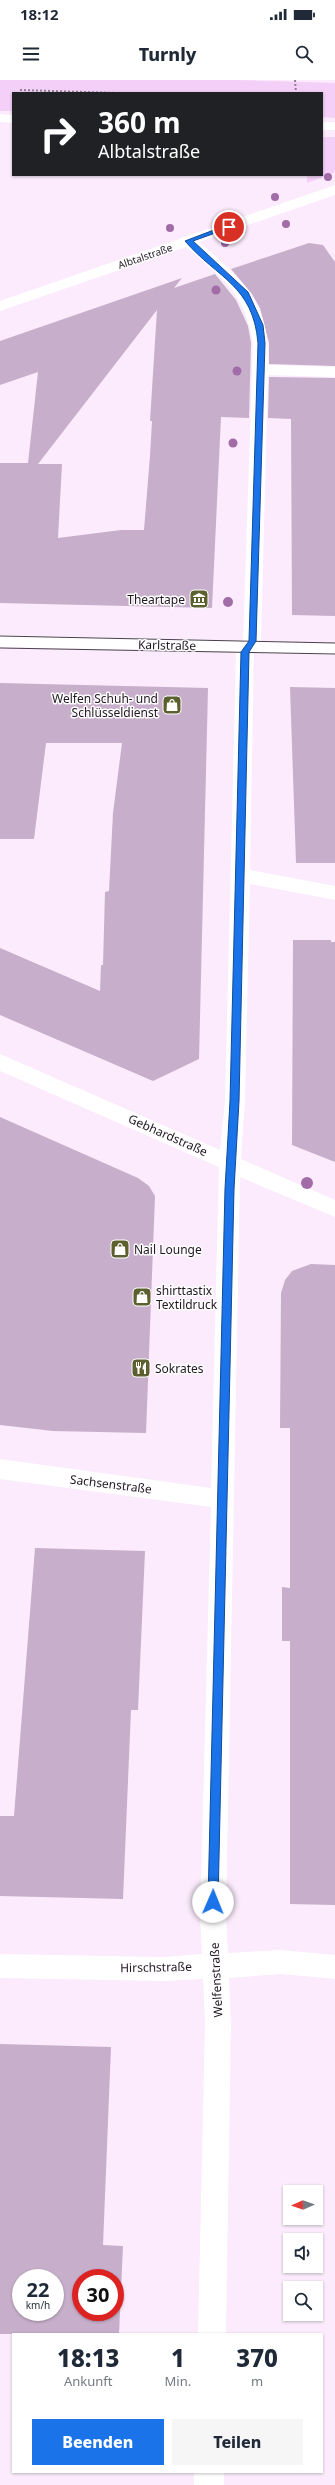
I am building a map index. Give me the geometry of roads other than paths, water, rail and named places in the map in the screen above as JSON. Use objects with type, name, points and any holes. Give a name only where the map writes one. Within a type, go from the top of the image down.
[{"type":"street","points":[[0,118],[12,119]]},
{"type":"street","points":[[323,126],[335,126]]},
{"type":"street","name":"Albtalstraße","points":[[0,306],[335,190]]},
{"type":"street","name":"Welfenstraße","points":[[188,241],[232,279],[246,294],[252,304],[260,325],[261,370],[252,641],[245,652],[235,1101],[230,1162],[213,1917],[218,2022],[212,2333]]},
{"type":"street","points":[[261,370],[335,372]]},
{"type":"street","name":"Karlstraße","points":[[0,641],[335,649]]},
{"type":"street","points":[[240,875],[335,893]]},
{"type":"street","name":"Gebhardstraße","points":[[0,1062],[335,1209]]},
{"type":"street","name":"Sachsenstraße","points":[[0,1469],[222,1499]]},
{"type":"street","name":"Hirschstraße","points":[[0,1966],[164,1968],[282,1962],[335,1967]]},
{"type":"street","points":[[209,2473],[209,2485]]},
{"type":"tram line","points":[[0,636],[335,643]]},
{"type":"tram line","points":[[0,648],[335,654]]},
{"type":"place","name":"Theartape","points":[[199,599]]},
{"type":"place","name":"Welfen Schuh- und Schlüsseldienst","points":[[172,705]]},
{"type":"place","name":"Nail Lounge","points":[[120,1249]]},
{"type":"place","name":"shirttastix Textildruck","points":[[142,1297]]},
{"type":"place","name":"Sokrates","points":[[141,1368]]}]
